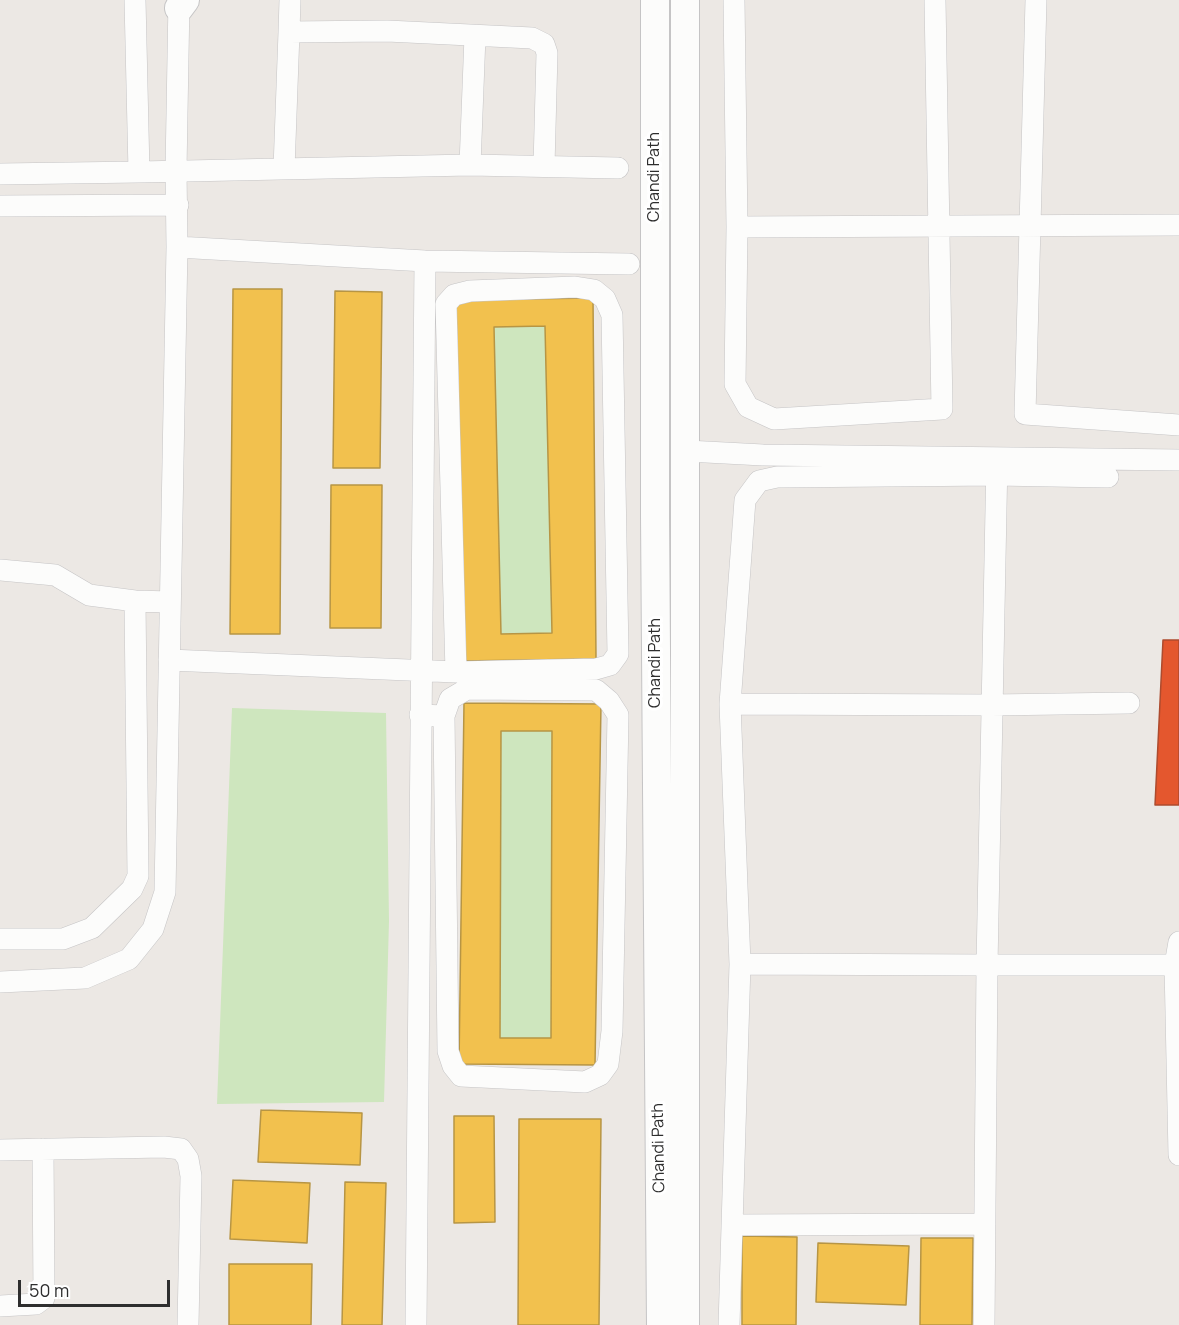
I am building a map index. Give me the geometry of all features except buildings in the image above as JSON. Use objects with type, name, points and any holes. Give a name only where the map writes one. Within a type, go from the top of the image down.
[{"type":"main road","name":"Chandi Path","points":[[685,0],[687,451],[685,1325]]},
{"type":"main road","name":"Chandi Path","points":[[650,4],[660,1325]]},
{"type":"street","points":[[135,0],[139,172]]},
{"type":"street","points":[[284,169],[290,0]]},
{"type":"street","points":[[734,0],[737,227],[735,384],[748,407],[774,419],[942,409],[935,0]]},
{"type":"street","points":[[1036,0],[1025,414],[1179,424]]},
{"type":"street","points":[[0,982],[85,978],[129,959],[153,929],[165,892],[178,205],[176,170],[181,3]]},
{"type":"street","points":[[289,32],[387,31],[532,38],[544,44],[547,53],[544,166]]},
{"type":"street","points":[[470,165],[475,36]]},
{"type":"street","points":[[0,174],[470,165],[618,168]]},
{"type":"street","points":[[0,206],[178,205]]},
{"type":"street","points":[[737,227],[1179,225]]},
{"type":"street","points":[[177,248],[425,261],[629,264]]},
{"type":"street","points":[[416,1325],[425,261]]},
{"type":"street","points":[[169,660],[456,672],[596,669],[610,665],[618,654],[612,315],[605,299],[594,290],[575,287],[485,290],[454,294],[446,304],[456,672]]},
{"type":"street","points":[[687,451],[996,467],[1108,477]]},
{"type":"street","points":[[729,1325],[740,964],[730,704],[745,500],[759,481],[777,477],[1179,460]]},
{"type":"street","points":[[984,1325],[987,965],[996,467]]},
{"type":"street","points":[[0,570],[56,575],[89,595],[135,601],[170,602]]},
{"type":"street","points":[[0,939],[63,939],[92,928],[132,889],[138,876],[135,601]]},
{"type":"street","points":[[467,689],[596,690],[609,701],[618,715],[612,1031],[608,1064],[600,1075],[585,1082],[461,1076],[453,1066],[448,1051],[444,716],[450,699],[467,689]]},
{"type":"street","points":[[730,704],[1130,703]]},
{"type":"street","points":[[420,715],[444,716]]},
{"type":"street","points":[[1179,942],[1175,965],[1179,1155]]},
{"type":"street","points":[[740,964],[1175,965]]},
{"type":"street","points":[[417,1064],[453,1066]]},
{"type":"street","points":[[0,1306],[36,1304],[44,1298],[43,1149]]},
{"type":"street","points":[[0,1150],[181,1149],[188,1158],[190,1176],[188,1325]]},
{"type":"street","points":[[733,1225],[985,1224]]},
{"type":"green space","points":[[545,326],[552,633],[501,634],[494,327]]},
{"type":"green space","points":[[232,708],[386,713],[389,921],[384,1102],[217,1104]]},
{"type":"green space","points":[[501,731],[552,731],[551,1038],[500,1038]]}]
